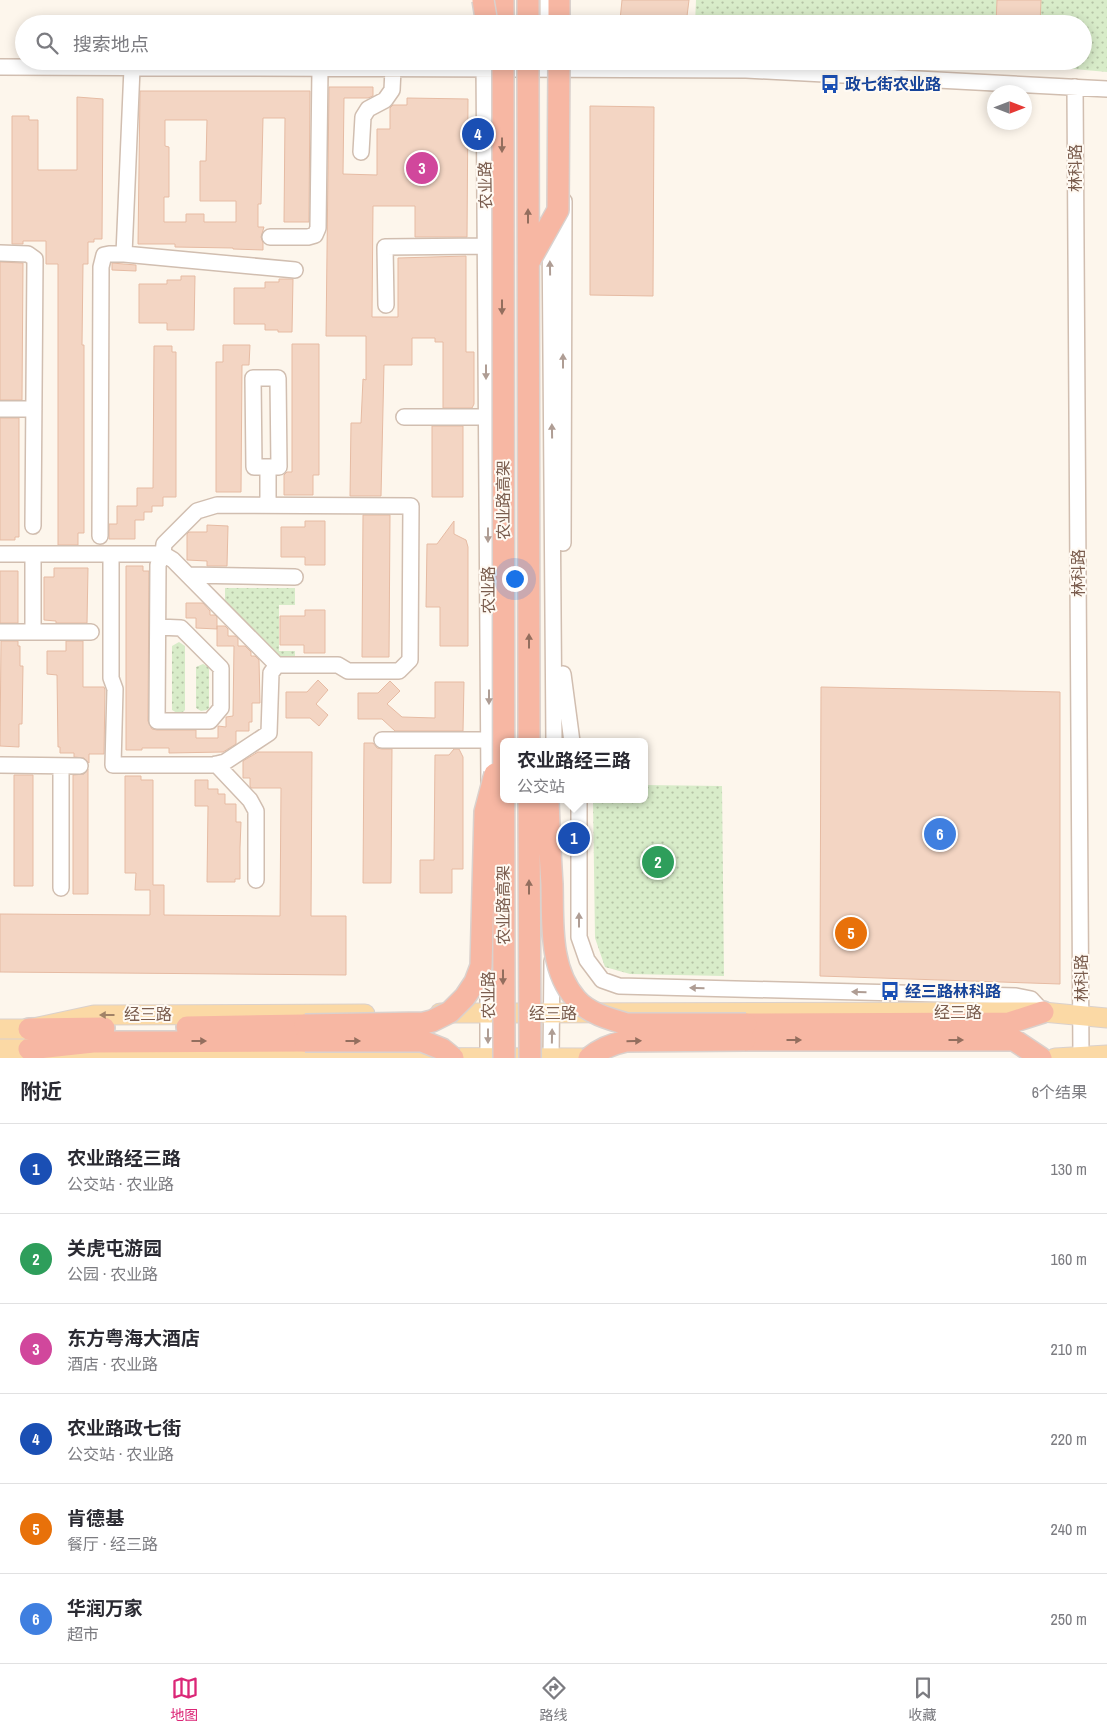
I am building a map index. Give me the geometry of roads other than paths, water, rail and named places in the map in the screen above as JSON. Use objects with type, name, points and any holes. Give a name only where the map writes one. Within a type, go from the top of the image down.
[{"type":"highway","points":[[483,0],[484,15]]},
{"type":"highway","points":[[502,0],[502,15]]},
{"type":"highway","points":[[528,0],[528,15]]},
{"type":"highway","points":[[559,0],[559,15]]},
{"type":"highway","name":"农业路高架","points":[[492,70],[502,120],[496,742],[504,1058]]},
{"type":"highway","name":"农业路高架","points":[[528,70],[530,738]]},
{"type":"highway","points":[[528,262],[558,210],[555,70]]},
{"type":"highway","points":[[304,1045],[424,1023],[450,1012],[465,997],[475,982],[481,966],[485,812],[496,742]]},
{"type":"highway","name":"农业路高架","points":[[529,803],[530,1058]]},
{"type":"highway","points":[[548,803],[554,943],[561,975],[575,999],[591,1012],[627,1024],[746,1032],[1014,1040],[1041,1058]]},
{"type":"highway","points":[[590,1058],[611,1044],[626,1042],[746,1032],[1009,1022],[1043,1012]]},
{"type":"highway","points":[[30,1046],[304,1045],[422,1041],[442,1049],[453,1058]]},
{"type":"main road","name":"经三路","points":[[0,1049],[30,1046],[94,1015],[1043,1012],[1107,1018]]},
{"type":"main road","name":"经三路","points":[[0,1029],[30,1046],[76,1056],[91,1057],[232,1058],[304,1045],[360,1058],[590,1058]]},
{"type":"main road","points":[[1055,1058],[1107,1055]]},
{"type":"street","points":[[548,0],[548,15]]},
{"type":"street","points":[[0,67],[15,67]]},
{"type":"street","points":[[124,254],[132,70]]},
{"type":"street","points":[[270,237],[308,237],[315,235],[318,228],[320,70]]},
{"type":"street","points":[[361,152],[363,117],[368,109],[385,100],[392,90],[393,70]]},
{"type":"street","name":"农业路","points":[[488,1058],[496,742],[486,417],[485,246],[491,70]]},
{"type":"street","points":[[554,738],[555,70]]},
{"type":"street","points":[[555,70],[563,681],[571,738]]},
{"type":"street","points":[[746,70],[1107,89]]},
{"type":"street","name":"林科路","points":[[1074,87],[1082,1057]]},
{"type":"street","points":[[386,305],[385,247],[485,246]]},
{"type":"street","points":[[0,253],[28,254],[35,259],[33,526]]},
{"type":"street","points":[[100,536],[101,267],[104,255],[124,254],[295,270]]},
{"type":"street","points":[[253,378],[278,378],[279,467],[268,467],[254,468],[253,378]]},
{"type":"street","points":[[0,409],[34,409]]},
{"type":"street","points":[[404,418],[486,417]]},
{"type":"street","points":[[268,467],[268,505]]},
{"type":"street","points":[[0,554],[164,554],[173,560],[277,664],[338,665],[348,671],[398,671],[410,660],[411,506],[217,505],[197,511],[164,544],[164,554],[158,565],[157,721],[210,721],[221,708],[221,668],[181,628],[158,628]]},
{"type":"street","points":[[33,554],[33,632]]},
{"type":"street","points":[[111,554],[111,678],[115,689],[113,765],[216,764],[225,762],[268,733],[271,673],[277,664]]},
{"type":"street","points":[[188,575],[296,577]]},
{"type":"street","points":[[0,632],[91,632]]},
{"type":"street","points":[[382,740],[496,742]]},
{"type":"street","points":[[216,764],[250,800],[256,811],[256,880]]},
{"type":"street","points":[[0,765],[80,766]]},
{"type":"street","points":[[61,766],[61,888]]},
{"type":"street","points":[[551,1058],[554,803]]},
{"type":"street","points":[[579,803],[580,937],[587,960],[602,980],[620,986],[1016,996],[1030,999],[1043,1012]]},
{"type":"place","name":"政七街农业路","points":[[830,84]]},
{"type":"place","name":"农业路政七街","points":[[478,134]]},
{"type":"place","name":"东方粤海大酒店","points":[[422,168]]},
{"type":"place","name":"华润万家","points":[[940,834]]},
{"type":"place","name":"农业路经三路","points":[[574,838]]},
{"type":"place","name":"关虎屯游园","points":[[658,862]]},
{"type":"place","name":"肯德基","points":[[851,933]]},
{"type":"place","name":"经三路林科路","points":[[890,991]]}]
